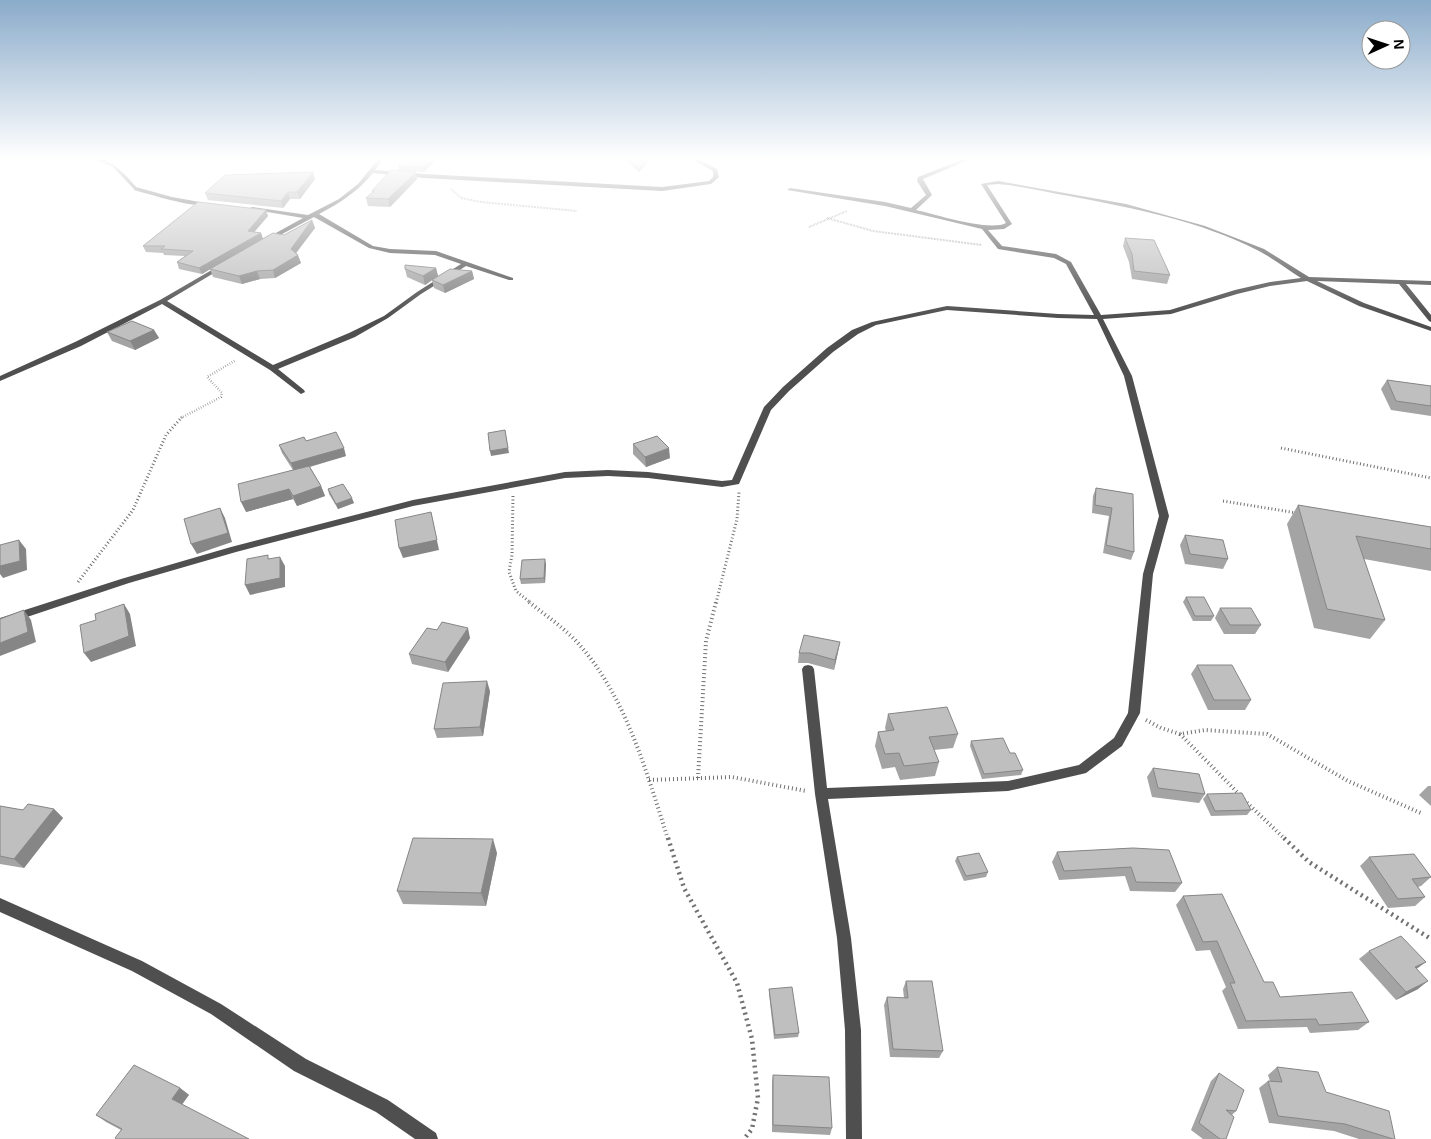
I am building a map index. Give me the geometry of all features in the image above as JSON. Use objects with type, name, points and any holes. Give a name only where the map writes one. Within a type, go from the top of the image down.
[{"type":"street","points":[[263,210],[311,215],[371,247],[390,251],[436,253],[511,279]]},
{"type":"street","points":[[258,245],[321,210]]},
{"type":"street","points":[[917,210],[984,228],[1004,227],[1009,224],[1000,210]]},
{"type":"street","points":[[1136,210],[1189,223],[1253,246],[1270,254],[1307,279],[1352,300],[1431,329]]},
{"type":"street","points":[[821,794],[1008,786],[1082,769],[1118,742],[1134,713],[1148,574],[1164,516],[1128,376],[1099,317],[1066,260],[1056,256],[1000,248],[984,228]]},
{"type":"street","points":[[273,368],[352,335],[386,317],[466,263]]},
{"type":"street","points":[[0,379],[78,344],[162,301],[226,264]]},
{"type":"street","points":[[0,622],[64,600],[234,549],[404,505],[565,475],[608,473],[648,475],[722,484],[736,482],[767,409],[786,389],[830,350],[855,332],[874,323],[947,308],[1099,317],[1171,312],[1243,290],[1307,279],[1431,283]]},
{"type":"street","points":[[1400,281],[1431,320]]},
{"type":"street","points":[[162,301],[273,368],[301,392]]},
{"type":"street","points":[[808,669],[821,794],[844,938],[853,1030],[854,1139]]},
{"type":"street","points":[[0,905],[137,966],[216,1009],[300,1065],[382,1106],[430,1139]]},
{"type":"path","points":[[568,210],[577,211]]},
{"type":"path","points":[[809,227],[848,210]]},
{"type":"path","points":[[827,218],[873,231],[958,240],[1000,248]]},
{"type":"path","points":[[64,600],[133,510],[166,435],[183,416],[221,397],[222,393],[207,377],[248,352]]},
{"type":"path","points":[[1281,448],[1431,478]]},
{"type":"path","points":[[698,778],[706,641],[737,519],[740,498],[736,482]]},
{"type":"path","points":[[513,486],[512,555],[509,572],[516,591],[576,641],[605,678],[626,721],[649,780],[684,888],[737,984],[752,1039],[758,1098],[752,1129],[744,1139]]},
{"type":"path","points":[[1223,501],[1301,513]]},
{"type":"path","points":[[1134,713],[1160,728],[1180,734],[1205,730],[1268,734],[1348,781],[1422,814]]},
{"type":"path","points":[[1180,734],[1308,862],[1431,939]]},
{"type":"path","points":[[649,780],[732,777],[821,794]]},
{"type":"building","points":[[188,210],[266,210],[248,231],[261,233],[199,268],[177,262],[193,251],[161,249],[165,246],[143,246]]},
{"type":"building","points":[[312,220],[291,249],[298,255],[273,270],[257,271],[239,276],[210,269],[273,233],[284,235]]},
{"type":"building","points":[[1125,238],[1154,240],[1170,275],[1134,271],[1132,254]]},
{"type":"building","points":[[405,265],[436,268],[423,276],[405,269]]},
{"type":"building","points":[[450,269],[472,271],[443,285],[432,280]]},
{"type":"building","points":[[132,321],[154,330],[130,341],[107,332]]},
{"type":"building","points":[[1387,380],[1431,386],[1431,406],[1396,401]]},
{"type":"building","points":[[505,430],[508,448],[490,451],[488,433]]},
{"type":"building","points":[[336,432],[344,448],[291,463],[279,445],[304,437],[306,441]]},
{"type":"building","points":[[657,436],[669,448],[645,457],[633,444]]},
{"type":"building","points":[[309,466],[321,486],[293,496],[289,489],[241,502],[238,484]]},
{"type":"building","points":[[343,484],[352,498],[336,504],[328,489]]},
{"type":"building","points":[[1096,488],[1133,494],[1134,552],[1106,545],[1112,508],[1095,505]]},
{"type":"building","points":[[1298,505],[1431,527],[1431,549],[1356,536],[1385,620],[1327,609]]},
{"type":"building","points":[[220,508],[228,533],[191,544],[184,519]]},
{"type":"building","points":[[431,512],[437,540],[399,548],[395,520]]},
{"type":"building","points":[[1185,535],[1223,540],[1228,559],[1190,554]]},
{"type":"building","points":[[19,540],[20,561],[0,566],[0,545]]},
{"type":"building","points":[[268,555],[268,559],[280,557],[280,578],[245,585],[247,559]]},
{"type":"building","points":[[545,559],[544,578],[520,579],[522,560]]},
{"type":"building","points":[[1186,597],[1204,597],[1214,616],[1195,616]]},
{"type":"building","points":[[124,604],[129,636],[84,653],[80,625],[96,620],[95,614]]},
{"type":"building","points":[[1220,608],[1251,608],[1261,625],[1230,625]]},
{"type":"building","points":[[24,610],[28,632],[0,643],[0,619]]},
{"type":"building","points":[[442,622],[468,628],[445,662],[409,654],[427,628],[437,630]]},
{"type":"building","points":[[804,635],[840,642],[835,660],[810,653],[799,653]]},
{"type":"building","points":[[1197,665],[1232,665],[1251,700],[1214,700]]},
{"type":"building","points":[[487,681],[480,727],[434,729],[443,683]]},
{"type":"building","points":[[947,707],[958,734],[929,737],[939,762],[904,766],[899,753],[885,754],[878,732],[894,730],[888,714]]},
{"type":"building","points":[[1003,738],[1010,753],[1015,753],[1023,770],[984,774],[971,741]]},
{"type":"building","points":[[1153,768],[1199,774],[1205,794],[1158,788]]},
{"type":"building","points":[[1242,793],[1251,810],[1215,811],[1207,794]]},
{"type":"building","points":[[28,804],[54,809],[14,859],[0,856],[0,806],[23,810]]},
{"type":"building","points":[[413,838],[493,839],[481,893],[397,891]]},
{"type":"building","points":[[1133,848],[1169,850],[1182,883],[1136,882],[1131,867],[1064,871],[1057,852]]},
{"type":"building","points":[[979,853],[988,872],[966,876],[957,857]]},
{"type":"building","points":[[1414,854],[1431,877],[1412,879],[1425,897],[1398,899],[1369,857]]},
{"type":"building","points":[[1222,894],[1264,982],[1273,982],[1280,997],[1352,992],[1369,1022],[1319,1025],[1316,1019],[1246,1021],[1230,983],[1235,983],[1217,941],[1203,942],[1183,896]]},
{"type":"building","points":[[1401,936],[1426,962],[1415,967],[1428,981],[1406,992],[1369,951]]},
{"type":"building","points":[[906,981],[932,981],[943,1051],[893,1049],[887,997],[908,998]]},
{"type":"building","points":[[792,987],[799,1033],[775,1035],[769,989]]},
{"type":"building","points":[[134,1065],[180,1088],[172,1099],[249,1139],[115,1138],[122,1129],[96,1115]]},
{"type":"building","points":[[1277,1067],[1318,1072],[1326,1092],[1389,1111],[1395,1139],[1345,1124],[1278,1116],[1268,1081],[1282,1082]]},
{"type":"building","points":[[1219,1073],[1244,1090],[1236,1111],[1226,1110],[1234,1117],[1226,1139],[1220,1139],[1199,1123]]},
{"type":"building","points":[[773,1075],[829,1077],[832,1128],[773,1125]]}]
